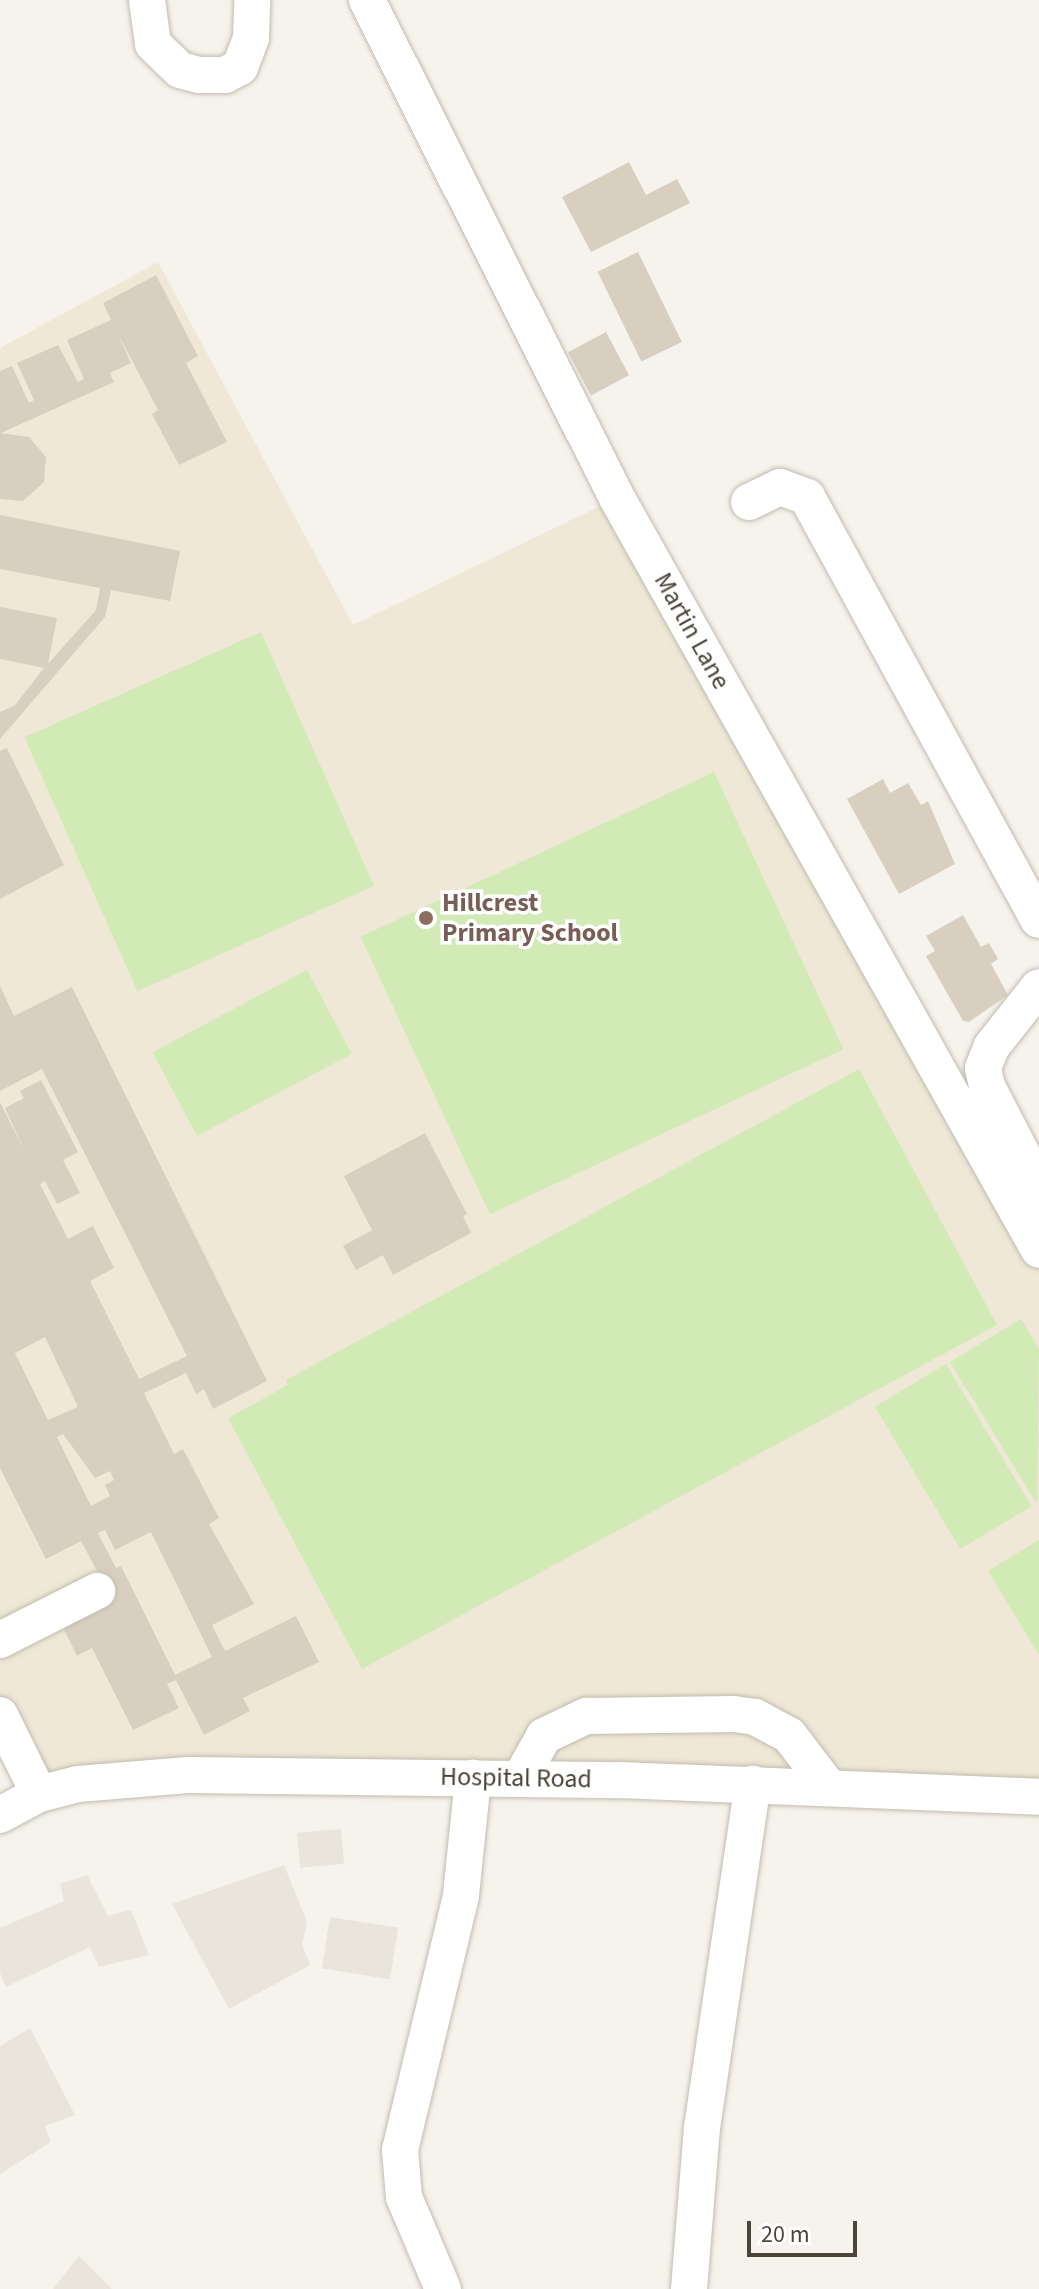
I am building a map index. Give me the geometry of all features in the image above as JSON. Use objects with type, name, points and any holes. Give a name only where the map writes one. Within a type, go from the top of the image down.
[{"type":"street","points":[[147,0],[153,44],[180,70],[199,75],[225,75],[240,67],[251,38],[252,0]]},
{"type":"street","name":"Martin Lane","points":[[367,0],[617,498],[1039,1250]]},
{"type":"street","points":[[749,502],[780,487],[807,497],[1039,920]]},
{"type":"street","points":[[1017,1211],[1032,1201],[1037,1183],[987,1086],[983,1068],[992,1046],[1039,987]]},
{"type":"street","points":[[0,1640],[97,1591]]},
{"type":"street","points":[[520,1779],[544,1736],[586,1716],[734,1714],[755,1717],[789,1735],[828,1786]]},
{"type":"street","points":[[0,1715],[39,1794]]},
{"type":"street","name":"Hospital Road","points":[[0,1815],[39,1794],[78,1784],[188,1775],[753,1784],[1039,1797]]},
{"type":"street","points":[[443,2289],[404,2197],[400,2150],[461,1895],[473,1778]]},
{"type":"street","points":[[689,2289],[702,2128],[753,1784]]},
{"type":"shaded area","name":"Hillcrest Primary School","points":[[158,262],[353,625],[617,498],[1039,1250],[1039,1797],[828,1786],[39,1794],[0,1715],[0,348]]},
{"type":"shaded area","points":[[341,1829],[344,1864],[300,1868],[297,1833]]},
{"type":"shaded area","points":[[284,1865],[307,1922],[302,1944],[310,1965],[229,2009],[172,1904]]},
{"type":"shaded area","points":[[87,1875],[108,1916],[131,1910],[149,1955],[99,1967],[90,1947],[6,1987],[0,1973],[0,1928],[64,1901],[60,1884]]},
{"type":"shaded area","points":[[330,1917],[398,1928],[390,1979],[322,1968]]},
{"type":"shaded area","points":[[30,2028],[75,2115],[45,2126],[51,2142],[0,2174],[0,2046]]},
{"type":"shaded area","points":[[79,2256],[112,2289],[53,2289]]},
{"type":"green space","points":[[261,632],[374,886],[137,991],[24,737]]},
{"type":"green space","points":[[714,772],[843,1049],[490,1214],[361,937]]},
{"type":"green space","points":[[307,970],[352,1054],[197,1136],[152,1052]]},
{"type":"green space","points":[[859,1069],[997,1325],[362,1669],[228,1418],[288,1385],[286,1380]]},
{"type":"green space","points":[[1021,1319],[1039,1349],[1037,1504],[950,1362]]},
{"type":"green space","points":[[946,1364],[1031,1506],[960,1549],[875,1407]]},
{"type":"green space","points":[[1039,1540],[1039,1655],[988,1571]]},
{"type":"building","points":[[629,162],[646,195],[677,179],[690,203],[591,252],[562,197]]},
{"type":"building","points":[[638,252],[682,342],[641,362],[598,272]]},
{"type":"building","points":[[156,275],[198,356],[186,363],[227,442],[179,465],[152,414],[158,410],[117,332],[131,363],[110,373],[114,382],[1,433],[29,437],[46,457],[44,482],[23,501],[0,499],[0,371],[12,366],[29,403],[34,400],[17,363],[58,345],[78,382],[84,379],[67,340],[111,320],[103,303]]},
{"type":"building","points":[[606,332],[629,375],[591,395],[568,352]]},
{"type":"building","points":[[0,515],[180,551],[170,601],[111,590],[105,617],[0,739],[0,712],[15,705],[44,668],[0,659],[0,607],[57,618],[48,664],[96,610],[100,588],[0,569]]},
{"type":"building","points":[[7,748],[64,865],[0,899],[0,751]]},
{"type":"building","points":[[883,779],[890,793],[908,783],[921,805],[928,801],[955,864],[899,894],[847,799]]},
{"type":"building","points":[[963,915],[981,947],[989,943],[998,959],[991,964],[1008,995],[969,1022],[963,1021],[926,956],[935,951],[926,936]]},
{"type":"building","points":[[0,986],[14,1016],[72,987],[267,1381],[213,1409],[204,1389],[196,1394],[186,1373],[144,1393],[174,1454],[183,1449],[219,1518],[209,1524],[254,1604],[212,1625],[225,1651],[296,1616],[319,1662],[243,1698],[250,1711],[204,1735],[176,1680],[167,1684],[179,1708],[133,1730],[92,1648],[77,1656],[62,1625],[113,1601],[81,1541],[46,1559],[0,1468],[0,1102],[25,1152],[5,1108],[24,1098],[20,1091],[41,1080],[78,1152],[63,1160],[80,1193],[57,1204],[45,1181],[40,1184],[68,1239],[93,1226],[114,1268],[90,1281],[139,1379],[187,1356],[42,1069],[0,1091]],"holes":[[[45,1337],[78,1407],[48,1420],[15,1353]],[[63,1434],[95,1478],[110,1471],[114,1480],[105,1485],[110,1496],[91,1506],[57,1437]],[[105,1530],[115,1550],[151,1532],[212,1657],[175,1675],[121,1566],[116,1568],[98,1533]]]},
{"type":"building","points":[[425,1133],[467,1214],[463,1216],[471,1233],[393,1275],[383,1255],[356,1270],[343,1246],[372,1230],[344,1176]]},
{"type":"place","name":"Hillcrest Primary School","points":[[426,918]]}]
